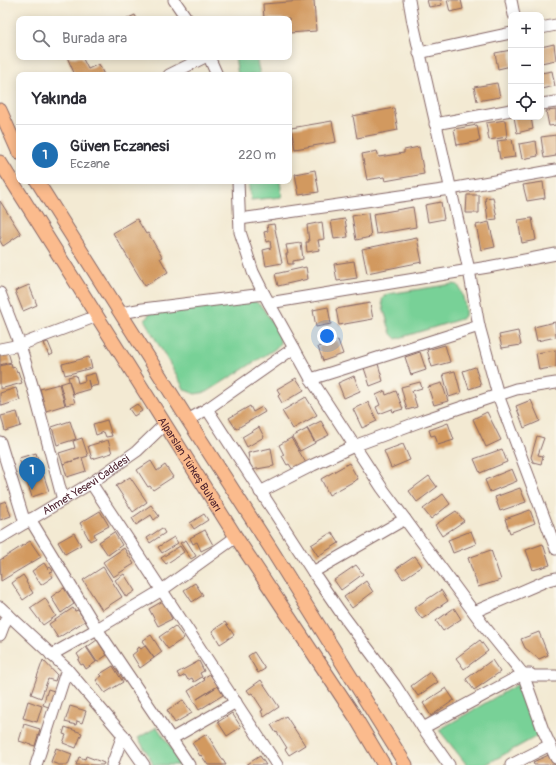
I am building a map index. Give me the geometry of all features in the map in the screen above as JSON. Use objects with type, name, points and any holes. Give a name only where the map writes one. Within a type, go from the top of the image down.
[{"type":"main road","points":[[0,110],[16,146]]},
{"type":"main road","name":"Alparslan Türkeş Bulvarı","points":[[0,162],[236,536],[354,715],[384,765]]},
{"type":"main road","name":"Alparslan Türkeş Bulvarı","points":[[39,184],[271,549],[406,765]]},
{"type":"street","points":[[174,0],[185,16]]},
{"type":"street","points":[[409,0],[419,53],[469,270],[480,326],[498,395],[556,549]]},
{"type":"street","points":[[511,0],[513,12]]},
{"type":"street","points":[[544,27],[556,25]]},
{"type":"street","points":[[419,53],[508,34]]},
{"type":"street","points":[[175,72],[199,60]]},
{"type":"street","points":[[210,60],[216,72]]},
{"type":"street","points":[[544,104],[556,102]]},
{"type":"street","points":[[436,124],[508,111]]},
{"type":"street","points":[[240,219],[450,189],[556,170]]},
{"type":"street","points":[[238,184],[240,232],[253,272],[311,380],[382,488],[484,626],[523,674],[543,730],[556,758]]},
{"type":"street","points":[[121,313],[143,309],[266,298],[469,270],[556,254]]},
{"type":"street","points":[[0,293],[20,345],[36,398],[63,500]]},
{"type":"street","points":[[0,349],[20,345],[97,316]]},
{"type":"street","points":[[311,380],[480,326]]},
{"type":"street","points":[[188,420],[207,409],[294,348]]},
{"type":"street","points":[[260,492],[354,446],[424,420],[516,389],[556,383]]},
{"type":"street","points":[[207,409],[313,572],[339,610],[395,685],[449,765]]},
{"type":"street","name":"Ahmet Yesevi Caddesi","points":[[0,538],[63,500],[137,451],[165,424]]},
{"type":"street","points":[[0,442],[27,521],[97,629],[189,765]]},
{"type":"street","points":[[91,482],[277,765]]},
{"type":"street","points":[[313,572],[406,520]]},
{"type":"street","points":[[51,655],[162,590],[236,536]]},
{"type":"street","points":[[474,612],[548,580],[556,578]]},
{"type":"street","points":[[0,635],[4,611]]},
{"type":"street","points":[[4,611],[67,669],[123,735],[144,765]]},
{"type":"street","points":[[36,765],[67,669]]},
{"type":"street","points":[[423,728],[523,674],[530,674],[533,676],[556,676]]},
{"type":"street","points":[[171,739],[236,702]]},
{"type":"street","points":[[112,765],[123,735]]},
{"type":"street","points":[[511,765],[550,745]]},
{"type":"green space","points":[[236,60],[257,60],[259,72],[238,72]]},
{"type":"green space","points":[[248,184],[280,184],[282,197],[251,200]]},
{"type":"green space","points":[[453,284],[458,285],[461,292],[465,304],[465,316],[461,319],[396,339],[391,334],[382,303],[385,296],[388,294]]},
{"type":"green space","points":[[255,301],[262,307],[280,334],[280,343],[275,349],[207,392],[195,394],[185,390],[145,321],[152,309],[163,305]]},
{"type":"green space","points":[[518,684],[539,735],[485,765],[467,765],[439,730]]},
{"type":"green space","points":[[157,727],[183,765],[153,765],[138,738]]},
{"type":"building","points":[[314,0],[316,31],[292,33],[292,16],[264,16],[263,4]]},
{"type":"building","points":[[427,0],[441,0],[442,5],[429,7]]},
{"type":"building","points":[[447,0],[461,0],[463,9],[450,12]]},
{"type":"building","points":[[554,44],[556,60],[544,62],[544,46]]},
{"type":"building","points":[[508,51],[508,67],[498,69],[495,53]]},
{"type":"building","points":[[68,60],[84,60],[88,69],[99,64],[103,72],[74,72]]},
{"type":"building","points":[[552,71],[555,86],[544,88],[544,72]]},
{"type":"building","points":[[497,83],[500,97],[477,101],[474,87]]},
{"type":"building","points":[[394,108],[398,130],[357,138],[353,116]]},
{"type":"building","points":[[556,110],[556,125],[549,126],[546,111]]},
{"type":"building","points":[[505,120],[507,137],[489,140],[486,123]]},
{"type":"building","points":[[515,120],[532,120],[533,129],[517,133]]},
{"type":"building","points":[[332,121],[336,142],[295,149],[292,128]]},
{"type":"building","points":[[477,125],[480,141],[457,145],[454,129]]},
{"type":"building","points":[[556,135],[556,156],[544,158],[541,137]]},
{"type":"building","points":[[512,139],[515,157],[500,159],[497,141]]},
{"type":"building","points":[[536,141],[538,156],[522,159],[519,144]]},
{"type":"building","points":[[419,147],[424,174],[385,181],[384,177],[367,180],[362,154],[377,151],[379,157],[404,153],[404,150]]},
{"type":"building","points":[[315,170],[319,192],[299,195],[295,174]]},
{"type":"building","points":[[543,182],[545,198],[527,201],[523,185]]},
{"type":"building","points":[[467,195],[479,195],[479,213],[466,213]]},
{"type":"building","points":[[493,197],[497,219],[488,220],[485,198]]},
{"type":"building","points":[[0,201],[21,234],[3,246],[0,241]]},
{"type":"building","points":[[441,202],[444,219],[428,222],[425,205]]},
{"type":"building","points":[[413,207],[416,227],[376,234],[373,214]]},
{"type":"building","points":[[368,213],[371,237],[356,240],[352,216]]},
{"type":"building","points":[[532,218],[536,240],[522,243],[518,220]]},
{"type":"building","points":[[137,219],[146,234],[148,233],[162,257],[160,258],[168,272],[145,286],[113,233]]},
{"type":"building","points":[[345,219],[348,237],[334,239],[331,221]]},
{"type":"building","points":[[322,222],[324,239],[318,240],[320,250],[307,252],[306,242],[309,242],[307,225]]},
{"type":"building","points":[[489,222],[495,247],[481,250],[476,225]]},
{"type":"building","points":[[274,224],[282,263],[266,266],[263,250],[271,248],[270,241],[266,242],[264,232],[268,231],[267,225]]},
{"type":"building","points":[[417,238],[422,262],[367,273],[362,249]]},
{"type":"building","points":[[301,243],[303,259],[293,261],[293,264],[288,264],[286,245]]},
{"type":"building","points":[[354,261],[357,278],[337,281],[334,264]]},
{"type":"building","points":[[306,267],[308,279],[278,286],[275,274]]},
{"type":"building","points":[[29,285],[37,305],[23,311],[15,291]]},
{"type":"building","points":[[370,303],[373,319],[339,325],[336,309]]},
{"type":"building","points":[[328,307],[331,324],[316,327],[313,310]]},
{"type":"building","points":[[555,322],[556,337],[537,341],[534,327]]},
{"type":"building","points":[[518,331],[521,345],[502,348],[499,335]]},
{"type":"building","points":[[338,340],[343,354],[323,361],[318,347]]},
{"type":"building","points":[[48,342],[53,354],[49,356],[44,343]]},
{"type":"building","points":[[445,345],[450,362],[432,367],[427,350]]},
{"type":"building","points":[[556,350],[556,367],[539,370],[536,353]]},
{"type":"building","points":[[8,352],[11,362],[0,365],[0,354]]},
{"type":"building","points":[[420,352],[426,370],[411,375],[405,357]]},
{"type":"building","points":[[89,357],[92,368],[65,375],[62,364]]},
{"type":"building","points":[[11,363],[12,368],[15,367],[17,372],[18,371],[22,383],[0,389],[0,366]]},
{"type":"building","points":[[378,364],[383,381],[370,386],[364,368]]},
{"type":"building","points":[[475,367],[481,385],[469,389],[463,371]]},
{"type":"building","points":[[455,371],[461,393],[449,397],[443,374]]},
{"type":"building","points":[[95,373],[98,385],[90,387],[88,380],[90,389],[73,394],[68,377],[76,375],[78,383],[85,381],[84,376]]},
{"type":"building","points":[[354,376],[360,391],[344,398],[338,383]]},
{"type":"building","points":[[296,378],[304,390],[282,403],[278,396],[280,394],[277,389]]},
{"type":"building","points":[[69,381],[75,403],[66,405],[60,384]]},
{"type":"building","points":[[420,382],[422,388],[412,391],[417,407],[407,410],[401,387]]},
{"type":"building","points":[[442,383],[448,401],[434,405],[428,387]]},
{"type":"building","points":[[59,384],[65,405],[46,411],[40,389]]},
{"type":"building","points":[[16,388],[20,400],[2,406],[0,393]]},
{"type":"building","points":[[385,391],[386,395],[396,391],[403,409],[393,412],[392,409],[379,414],[376,407],[380,405],[376,395]]},
{"type":"building","points":[[306,397],[317,415],[293,429],[282,411]]},
{"type":"building","points":[[531,400],[540,421],[524,428],[516,406]]},
{"type":"building","points":[[368,402],[377,421],[362,428],[353,409]]},
{"type":"building","points":[[137,404],[142,411],[134,416],[129,409]]},
{"type":"building","points":[[250,406],[253,412],[262,407],[265,412],[236,429],[229,418]]},
{"type":"building","points":[[17,412],[21,426],[5,431],[1,416]]},
{"type":"building","points":[[487,412],[501,440],[486,447],[473,419]]},
{"type":"building","points":[[107,420],[112,436],[106,437],[104,432],[96,435],[93,424]]},
{"type":"building","points":[[70,421],[76,439],[57,445],[52,427]]},
{"type":"building","points":[[321,421],[329,435],[315,442],[307,428]]},
{"type":"building","points":[[448,423],[454,440],[438,445],[435,435],[431,436],[429,430]]},
{"type":"building","points":[[259,427],[264,437],[247,447],[242,437]]},
{"type":"building","points":[[307,429],[315,443],[300,451],[292,437]]},
{"type":"building","points":[[537,436],[544,438],[538,455],[543,456],[541,464],[533,462],[531,457]]},
{"type":"building","points":[[82,438],[88,456],[63,464],[59,453],[75,448],[73,441]]},
{"type":"building","points":[[291,438],[306,463],[293,470],[289,464],[287,465],[282,456],[284,455],[279,445]]},
{"type":"building","points":[[108,440],[112,453],[92,459],[88,446]]},
{"type":"building","points":[[403,444],[410,460],[391,468],[384,451]]},
{"type":"building","points":[[271,448],[274,466],[251,470],[248,453]]},
{"type":"building","points":[[502,449],[507,462],[480,473],[474,459]]},
{"type":"building","points":[[36,453],[49,491],[32,497],[19,458]]},
{"type":"building","points":[[82,458],[86,471],[67,477],[63,464]]},
{"type":"building","points":[[151,461],[157,471],[165,465],[173,477],[153,490],[150,486],[148,487],[137,470]]},
{"type":"building","points":[[349,463],[358,479],[329,495],[321,479]]},
{"type":"building","points":[[512,469],[517,481],[490,492],[485,480]]},
{"type":"building","points":[[429,476],[437,487],[417,502],[409,491]]},
{"type":"building","points":[[130,477],[147,502],[133,512],[116,486]]},
{"type":"building","points":[[520,488],[526,502],[500,511],[495,497]]},
{"type":"building","points":[[443,494],[450,504],[431,519],[423,509]]},
{"type":"building","points":[[6,501],[11,516],[0,520],[0,503]]},
{"type":"building","points":[[151,505],[159,516],[154,520],[151,515],[136,525],[132,518]]},
{"type":"building","points":[[530,510],[535,523],[510,533],[505,519]]},
{"type":"building","points":[[100,511],[109,526],[94,534],[96,538],[90,541],[80,523]]},
{"type":"building","points":[[456,511],[464,521],[442,536],[435,525]]},
{"type":"building","points":[[204,514],[208,520],[194,529],[190,523]]},
{"type":"building","points":[[162,528],[165,533],[150,543],[147,538]]},
{"type":"building","points":[[205,530],[213,545],[201,551],[197,542],[193,544],[190,538]]},
{"type":"building","points":[[471,531],[476,544],[453,553],[448,540]]},
{"type":"building","points":[[114,532],[122,545],[108,555],[99,542]]},
{"type":"building","points":[[332,532],[339,543],[318,556],[311,545]]},
{"type":"building","points":[[74,533],[81,545],[65,554],[58,542]]},
{"type":"building","points":[[174,537],[178,543],[162,553],[158,547]]},
{"type":"building","points":[[186,540],[196,556],[191,559],[180,543]]},
{"type":"building","points":[[30,541],[41,557],[1,581],[0,560]]},
{"type":"building","points":[[543,544],[550,565],[533,570],[526,550]]},
{"type":"building","points":[[180,546],[184,552],[166,564],[161,558]]},
{"type":"building","points":[[124,548],[134,564],[113,577],[103,562]]},
{"type":"building","points":[[491,550],[501,580],[478,587],[468,558]]},
{"type":"building","points":[[415,556],[422,566],[403,579],[396,569]]},
{"type":"building","points":[[44,563],[48,569],[50,567],[53,571],[50,572],[53,577],[41,585],[32,571]]},
{"type":"building","points":[[356,565],[363,574],[341,590],[334,580]]},
{"type":"building","points":[[103,567],[122,597],[102,610],[83,580]]},
{"type":"building","points":[[124,574],[135,591],[126,597],[115,580]]},
{"type":"building","points":[[23,575],[33,593],[23,600],[12,583]]},
{"type":"building","points":[[366,581],[373,592],[352,608],[344,597]]},
{"type":"building","points":[[195,583],[203,595],[192,602],[184,590]]},
{"type":"building","points":[[64,588],[74,604],[61,613],[51,597]]},
{"type":"building","points":[[441,590],[448,601],[422,619],[414,608]]},
{"type":"building","points":[[45,598],[56,616],[43,625],[30,608]]},
{"type":"building","points":[[163,601],[172,619],[158,626],[149,609]]},
{"type":"building","points":[[73,608],[75,611],[78,610],[85,621],[58,638],[49,624]]},
{"type":"building","points":[[454,608],[461,619],[443,631],[436,621]]},
{"type":"building","points":[[225,622],[234,635],[220,644],[212,631]]},
{"type":"building","points":[[175,626],[184,638],[168,649],[159,637]]},
{"type":"building","points":[[539,632],[548,655],[539,659],[525,648],[521,639]]},
{"type":"building","points":[[151,635],[162,652],[154,658],[142,641]]},
{"type":"building","points":[[97,640],[107,655],[97,662],[87,647]]},
{"type":"building","points":[[480,640],[488,651],[464,669],[456,658]]},
{"type":"building","points":[[145,646],[154,658],[140,668],[132,655],[137,651],[136,649],[139,647],[141,649]]},
{"type":"building","points":[[86,647],[96,662],[86,669],[78,660],[80,659],[77,654]]},
{"type":"building","points":[[254,652],[265,669],[258,673],[248,656]]},
{"type":"building","points":[[43,660],[57,675],[55,681],[48,679],[41,698],[31,694]]},
{"type":"building","points":[[492,660],[500,672],[474,690],[466,679]]},
{"type":"building","points":[[199,661],[204,671],[200,673],[202,677],[194,682],[192,678],[188,680],[185,675],[180,678],[177,673]]},
{"type":"building","points":[[113,666],[123,682],[105,693],[96,680],[102,676],[100,674]]},
{"type":"building","points":[[430,672],[438,682],[418,696],[411,686]]},
{"type":"building","points":[[210,674],[223,695],[199,710],[188,691],[205,680],[203,678]]},
{"type":"building","points":[[261,680],[279,707],[264,717],[261,711],[263,710],[252,693],[250,694],[247,690]]},
{"type":"building","points":[[446,688],[454,700],[431,716],[423,703]]},
{"type":"building","points":[[48,689],[57,692],[51,708],[43,705]]},
{"type":"building","points":[[183,700],[192,713],[175,723],[167,710]]},
{"type":"building","points":[[28,701],[42,706],[37,722],[23,718]]},
{"type":"building","points":[[70,706],[86,711],[82,723],[77,721],[76,725],[65,722]]},
{"type":"building","points":[[232,713],[241,727],[227,736],[218,722]]},
{"type":"building","points":[[286,716],[305,745],[289,755],[285,749],[287,748],[271,725]]},
{"type":"building","points":[[24,724],[40,729],[35,746],[19,741]]},
{"type":"building","points":[[65,727],[82,733],[76,748],[63,743],[66,735],[63,734]]},
{"type":"building","points":[[207,734],[226,765],[208,765],[192,743]]},
{"type":"building","points":[[56,748],[72,754],[68,765],[59,765],[51,762]]},
{"type":"building","points":[[551,754],[555,765],[534,765],[533,762]]},
{"type":"building","points":[[86,756],[104,763],[103,765],[76,765],[79,757],[85,759]]},
{"type":"building","points":[[260,756],[266,765],[246,765]]},
{"type":"place","name":"Güven Eczanesi","points":[[32,490]]}]
